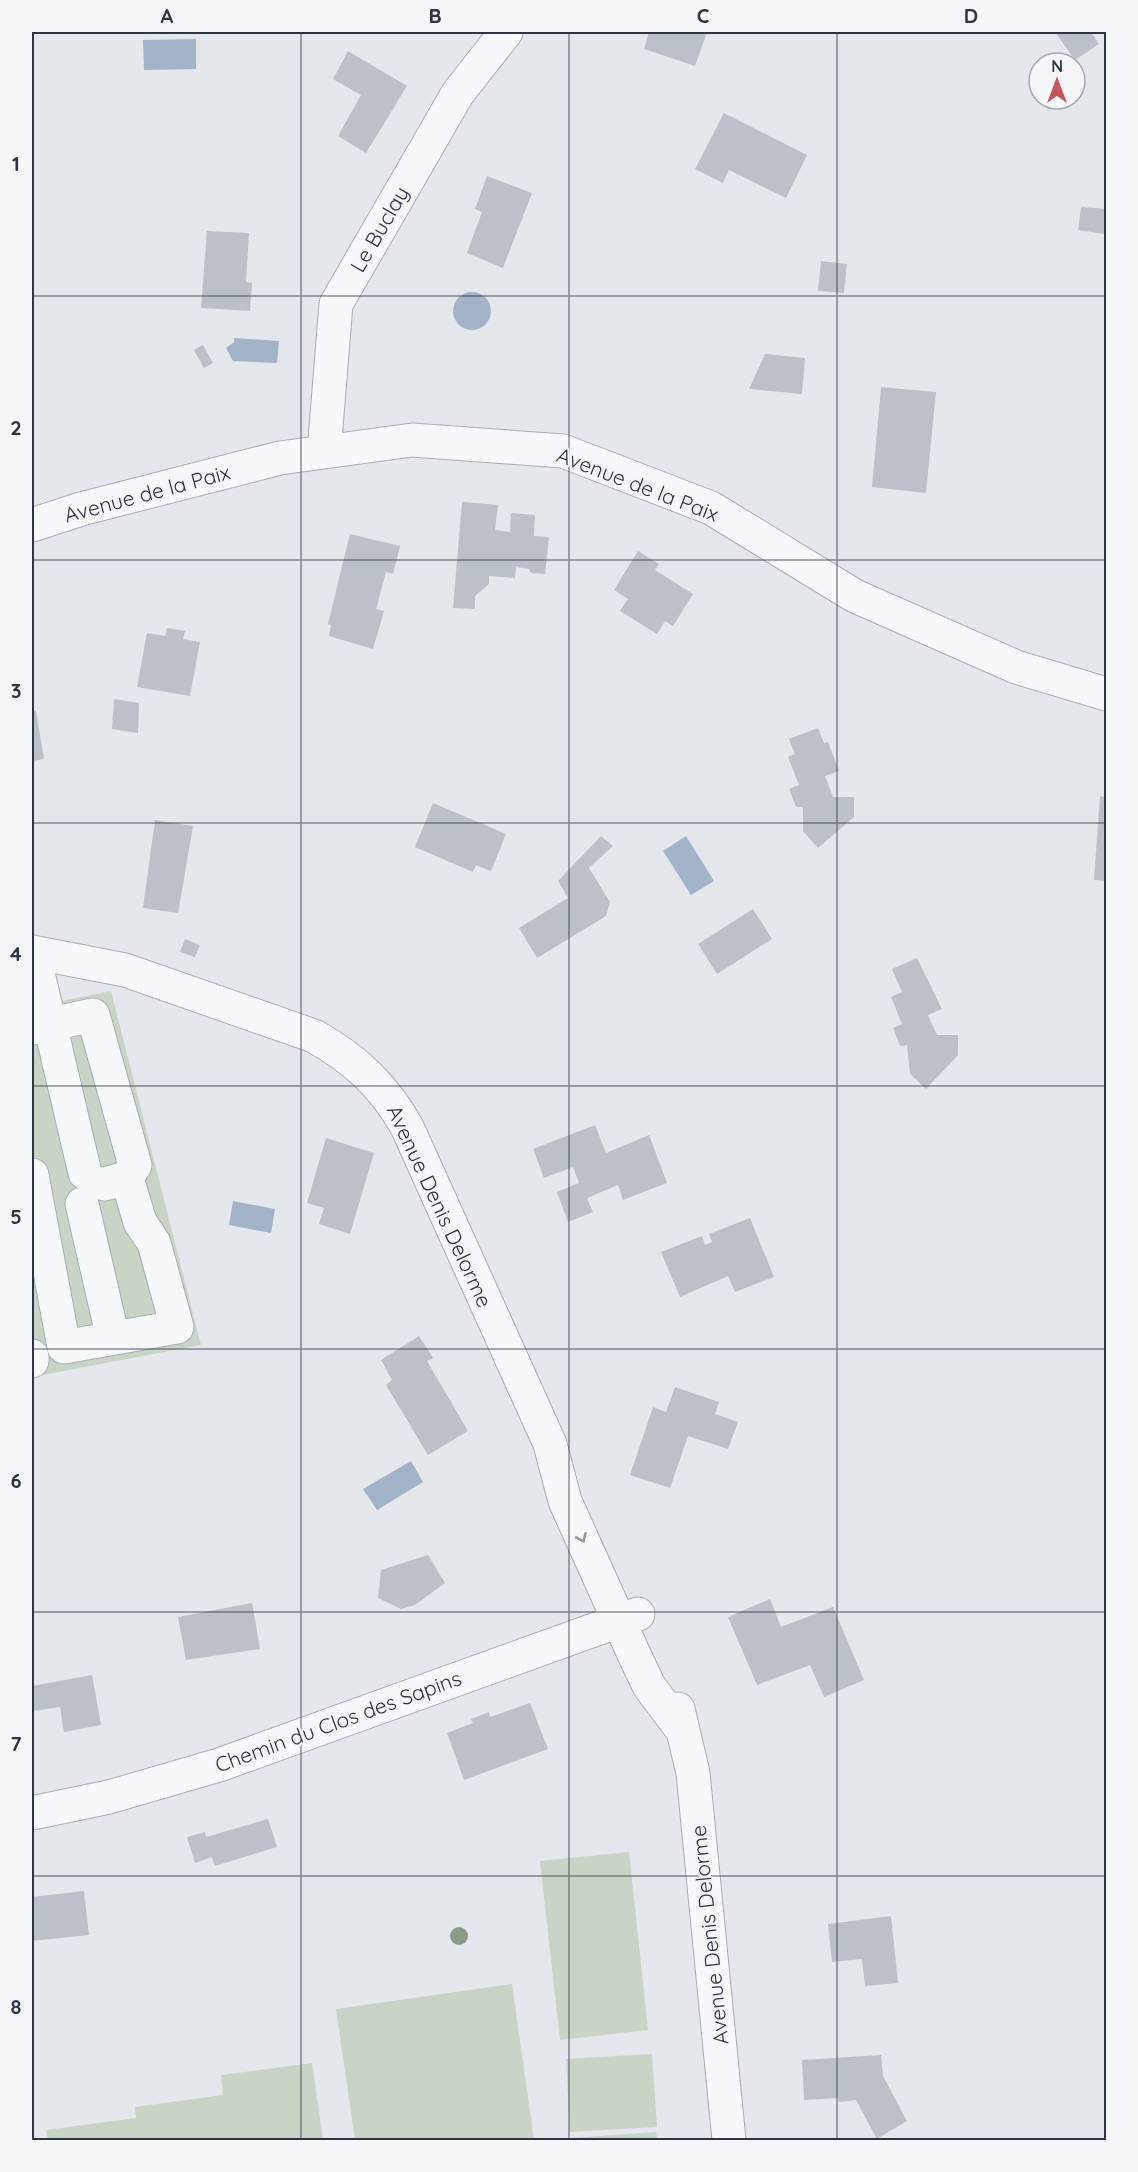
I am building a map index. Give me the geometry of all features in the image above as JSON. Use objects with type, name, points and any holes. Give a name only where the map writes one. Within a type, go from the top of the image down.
[{"type":"street","name":"Le Buclay","points":[[324,452],[336,304],[458,93],[506,32]]},
{"type":"street","name":"Avenue de la Paix","points":[[32,525],[81,509],[280,458],[412,440],[563,451],[711,508],[855,596],[1016,667],[1107,694]]},
{"type":"street","points":[[32,952],[40,1026],[94,1186],[113,1338]]},
{"type":"street","name":"Avenue Denis Delorme","points":[[32,952],[125,970],[314,1036],[341,1051],[364,1070],[382,1089],[407,1127],[550,1444],[584,1492],[629,1617],[670,1677],[693,1773],[729,2140]]},
{"type":"street","points":[[40,1026],[93,1015],[135,1166],[94,1186],[33,1190],[64,1347],[177,1327],[154,1243],[140,1222],[94,1186]]},
{"type":"street","points":[[32,1356],[32,1361]]},
{"type":"street","name":"Chemin du Clos des Sapins","points":[[32,1813],[109,1797],[219,1765],[629,1617]]},
{"type":"green space","points":[[111,991],[201,1345],[32,1377],[32,1007]]},
{"type":"green space","points":[[629,1852],[648,2030],[560,2040],[540,1861]]},
{"type":"green space","points":[[512,1984],[534,2140],[355,2140],[336,2009]]},
{"type":"green space","points":[[652,2054],[657,2127],[570,2132],[566,2059]]},
{"type":"green space","points":[[312,2063],[323,2140],[48,2140],[46,2130],[136,2118],[135,2107],[223,2095],[221,2075]]},
{"type":"green space","points":[[656,2132],[657,2140],[570,2140],[570,2138]]},
{"type":"water","points":[[196,39],[196,69],[144,70],[143,40]]},
{"type":"water","points":[[472,292],[485,298],[491,311],[485,324],[472,330],[459,324],[453,311],[459,298]]},
{"type":"water","points":[[234,338],[279,341],[277,363],[233,361],[226,348],[234,342]]},
{"type":"water","points":[[686,836],[714,881],[691,895],[663,851]]},
{"type":"water","points":[[233,1201],[275,1209],[271,1233],[229,1225]]},
{"type":"water","points":[[411,1461],[423,1482],[377,1510],[363,1489]]},
{"type":"building","points":[[649,32],[707,32],[695,66],[644,49]]},
{"type":"building","points":[[1055,32],[1091,32],[1099,44],[1087,52],[1069,51]]},
{"type":"building","points":[[348,51],[407,86],[366,153],[338,136],[361,95],[333,79]]},
{"type":"building","points":[[724,113],[807,155],[786,198],[729,170],[723,183],[695,169]]},
{"type":"building","points":[[487,176],[532,193],[503,268],[467,253],[482,212],[475,209]]},
{"type":"building","points":[[1081,207],[1106,209],[1106,239],[1104,239],[1104,234],[1078,230]]},
{"type":"building","points":[[207,231],[249,233],[246,282],[252,283],[250,311],[201,308]]},
{"type":"building","points":[[821,261],[847,264],[844,293],[818,291]]},
{"type":"building","points":[[203,345],[213,363],[204,368],[194,350]]},
{"type":"building","points":[[765,354],[805,358],[802,394],[749,389]]},
{"type":"building","points":[[881,387],[936,392],[926,493],[872,487]]},
{"type":"building","points":[[462,502],[498,505],[495,530],[510,532],[511,513],[535,515],[534,536],[549,537],[545,574],[531,573],[529,569],[516,567],[515,578],[489,576],[489,584],[475,596],[475,609],[453,608]]},
{"type":"building","points":[[350,534],[400,546],[393,574],[386,572],[376,609],[384,611],[373,649],[329,636],[331,625],[328,624]]},
{"type":"building","points":[[638,551],[659,564],[655,570],[693,594],[673,626],[665,621],[657,634],[620,611],[628,599],[614,590]]},
{"type":"building","points":[[167,628],[185,631],[183,639],[200,642],[190,696],[137,687],[147,633],[165,636]]},
{"type":"building","points":[[114,699],[139,703],[138,733],[112,729]]},
{"type":"building","points":[[36,711],[44,759],[32,761],[32,712]]},
{"type":"building","points":[[818,728],[824,743],[828,742],[839,771],[825,776],[833,797],[854,797],[854,817],[818,848],[803,831],[803,807],[796,807],[789,789],[799,785],[788,757],[795,754],[789,739]]},
{"type":"building","points":[[1100,796],[1106,797],[1106,881],[1094,880]]},
{"type":"building","points":[[433,803],[506,834],[491,871],[476,865],[473,872],[415,847]]},
{"type":"building","points":[[155,820],[193,826],[178,913],[143,908]]},
{"type":"building","points":[[601,836],[613,846],[589,868],[610,902],[606,916],[537,958],[519,928],[568,898],[558,881]]},
{"type":"building","points":[[753,909],[772,939],[717,974],[698,944]]},
{"type":"building","points":[[185,939],[200,945],[195,957],[180,952]]},
{"type":"building","points":[[917,958],[942,1009],[928,1015],[937,1035],[958,1035],[958,1055],[926,1089],[910,1074],[907,1045],[900,1046],[893,1028],[902,1024],[891,997],[902,992],[892,969]]},
{"type":"building","points":[[595,1125],[606,1153],[649,1135],[667,1183],[623,1200],[618,1185],[587,1198],[593,1212],[568,1222],[557,1192],[579,1183],[573,1167],[544,1178],[533,1149]]},
{"type":"building","points":[[326,1138],[374,1153],[350,1234],[319,1224],[324,1208],[307,1203]]},
{"type":"building","points":[[750,1218],[774,1277],[735,1292],[728,1276],[680,1297],[661,1252],[702,1236],[705,1245],[712,1242],[709,1234]]},
{"type":"building","points":[[419,1336],[433,1358],[427,1361],[468,1431],[428,1455],[386,1385],[392,1380],[381,1360]]},
{"type":"building","points":[[675,1387],[719,1402],[715,1414],[738,1422],[728,1449],[688,1436],[670,1488],[630,1475],[653,1407],[666,1412]]},
{"type":"building","points":[[428,1555],[445,1583],[415,1605],[401,1609],[378,1598],[381,1570]]},
{"type":"building","points":[[770,1599],[781,1627],[833,1607],[864,1680],[824,1697],[810,1665],[757,1685],[728,1617]]},
{"type":"building","points":[[252,1603],[260,1649],[186,1660],[178,1617]]},
{"type":"building","points":[[92,1675],[101,1725],[64,1732],[60,1707],[32,1711],[32,1686]]},
{"type":"building","points":[[530,1703],[548,1749],[464,1780],[447,1733],[473,1723],[471,1719],[489,1712],[490,1717]]},
{"type":"building","points":[[268,1819],[277,1847],[215,1866],[212,1857],[195,1863],[187,1837],[205,1832],[206,1837]]},
{"type":"building","points":[[84,1891],[89,1935],[32,1941],[32,1897]]},
{"type":"building","points":[[891,1916],[898,1983],[865,1986],[862,1959],[832,1962],[828,1924]]},
{"type":"building","points":[[881,2055],[883,2076],[907,2121],[877,2139],[856,2100],[839,2102],[838,2098],[804,2100],[802,2060]]}]
